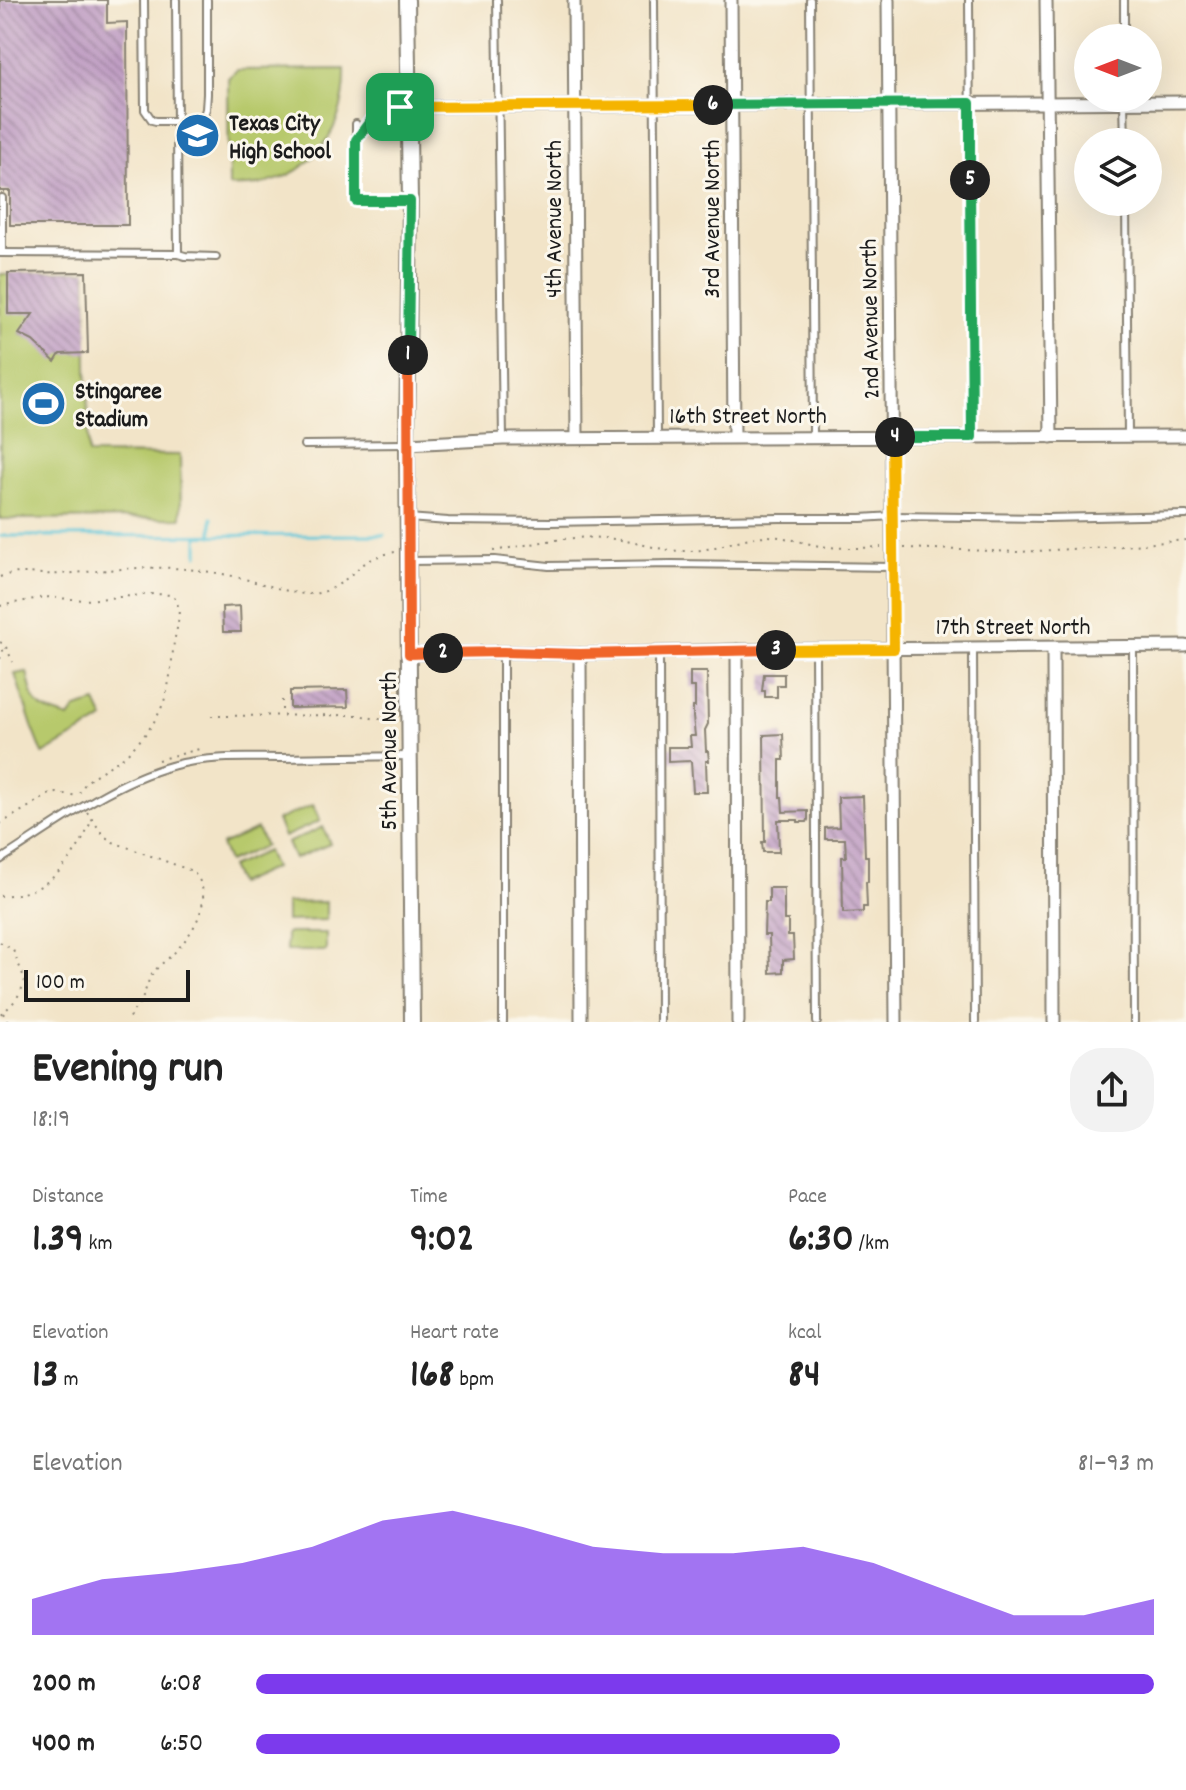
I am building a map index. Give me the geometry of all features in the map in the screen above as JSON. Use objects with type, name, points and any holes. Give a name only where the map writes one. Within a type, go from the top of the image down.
[{"type":"street","name":"5th Avenue North","points":[[407,0],[412,1022]]},
{"type":"street","name":"4th Avenue North","points":[[574,0],[577,438]]},
{"type":"street","name":"3rd Avenue North","points":[[731,0],[734,437]]},
{"type":"street","name":"2nd Avenue North","points":[[888,0],[896,1022]]},
{"type":"street","points":[[1046,0],[1051,437]]},
{"type":"street","points":[[1162,101],[1186,102]]},
{"type":"street","points":[[409,107],[1074,102]]},
{"type":"street","name":"16th Street North","points":[[407,444],[577,438],[1186,436]]},
{"type":"street","name":"17th Street North","points":[[409,654],[1186,646]]},
{"type":"street","points":[[1053,648],[1054,1022]]},
{"type":"street","points":[[737,650],[738,1022]]},
{"type":"street","points":[[580,654],[581,1022]]},
{"type":"lane","points":[[144,0],[145,110],[152,120],[177,121],[201,118],[206,109],[207,0]]},
{"type":"lane","points":[[176,0],[178,254]]},
{"type":"lane","points":[[497,0],[503,439]]},
{"type":"lane","points":[[654,0],[657,438]]},
{"type":"lane","points":[[810,0],[813,437]]},
{"type":"lane","points":[[969,0],[972,437]]},
{"type":"lane","points":[[1124,0],[1124,24]]},
{"type":"lane","points":[[378,94],[385,101],[409,107]]},
{"type":"lane","points":[[356,140],[385,101]]},
{"type":"lane","points":[[356,124],[356,201],[410,201]]},
{"type":"lane","points":[[2,198],[1,253],[216,257]]},
{"type":"lane","points":[[1126,216],[1128,436]]},
{"type":"lane","points":[[304,445],[407,444]]},
{"type":"lane","points":[[408,518],[550,522],[1186,515]]},
{"type":"lane","points":[[408,561],[495,560],[549,566],[893,567]]},
{"type":"lane","points":[[1133,647],[1134,1022]]},
{"type":"lane","points":[[815,649],[817,1022]]},
{"type":"lane","points":[[973,649],[975,1022]]},
{"type":"lane","points":[[503,652],[503,1022]]},
{"type":"lane","points":[[659,652],[660,1022]]},
{"type":"lane","points":[[0,860],[84,807],[144,776],[182,763],[207,758],[409,756]]},
{"type":"path","points":[[0,606],[44,597],[85,600],[166,594],[176,598],[179,612],[167,694],[158,716],[141,739],[121,759],[82,786],[78,796],[50,794],[0,824]]},
{"type":"path","points":[[0,642],[5,645],[13,662]]},
{"type":"path","points":[[0,659],[5,645]]},
{"type":"path","points":[[282,700],[282,716]]},
{"type":"path","points":[[211,716],[359,715],[393,719]]},
{"type":"path","points":[[84,807],[104,836],[113,842],[192,871],[200,878],[202,885],[199,919],[181,946],[154,971],[142,999],[127,1022]]},
{"type":"path","points":[[0,896],[34,890],[57,873],[80,842],[91,820]]},
{"type":"path","points":[[0,942],[13,950],[25,980],[16,1000],[1,1013],[8,1022]]},
{"type":"green space","points":[[345,69],[344,94],[338,118],[315,156],[298,170],[278,180],[229,186],[228,78],[237,70]]},
{"type":"green space","name":"Stingaree Stadium","points":[[86,272],[88,454],[180,455],[181,518],[0,519],[0,274]]},
{"type":"green space","points":[[27,672],[32,693],[42,708],[69,718],[76,708],[96,702],[104,719],[43,754],[15,674]]},
{"type":"green space","points":[[313,805],[320,821],[284,837],[277,820]]},
{"type":"green space","points":[[323,827],[330,844],[294,859],[287,843]]},
{"type":"green space","points":[[257,829],[265,846],[228,862],[221,845]]},
{"type":"green space","points":[[267,851],[274,868],[238,884],[230,867]]},
{"type":"green space","points":[[326,902],[326,920],[286,921],[286,903]]},
{"type":"green space","points":[[286,933],[326,933],[326,951],[286,951]]},
{"type":"building","points":[[0,0],[107,0],[107,23],[127,22],[128,225],[10,225],[10,191],[0,191]]},
{"type":"building","points":[[86,272],[88,353],[60,354],[55,362],[33,341],[19,334],[33,314],[8,314],[8,273]]},
{"type":"building","points":[[240,606],[241,632],[223,632],[222,607]]},
{"type":"building","points":[[690,672],[707,672],[707,792],[693,792],[691,761],[668,762],[668,747],[691,747],[690,736],[695,736],[695,687],[690,687]]},
{"type":"building","points":[[764,674],[784,674],[784,685],[777,685],[777,697],[765,697],[765,691],[762,691]]},
{"type":"building","points":[[347,690],[348,707],[290,708],[290,691]]},
{"type":"building","points":[[783,734],[780,797],[783,812],[808,811],[808,820],[778,820],[779,852],[763,852],[764,735]]},
{"type":"building","points":[[863,796],[865,856],[868,856],[867,907],[863,907],[863,912],[843,913],[842,857],[846,857],[845,839],[825,839],[825,828],[839,827],[838,797]]},
{"type":"building","points":[[769,888],[784,888],[784,920],[788,920],[788,936],[793,936],[794,959],[783,960],[783,972],[770,973],[769,935],[764,935],[765,902],[769,902]]},
{"type":"waterway","points":[[212,518],[212,536]]},
{"type":"waterway","points":[[0,536],[384,535]]},
{"type":"waterway","points":[[198,536],[198,555]]},
{"type":"place","name":"Texas City High School","points":[[198,136]]},
{"type":"place","name":"Stingaree Stadium","points":[[44,404]]},
{"type":"route","points":[[385,101],[400,107],[970,103],[972,437],[892,437],[894,649],[409,654],[407,444],[410,201],[356,201],[356,140],[385,101]]}]
